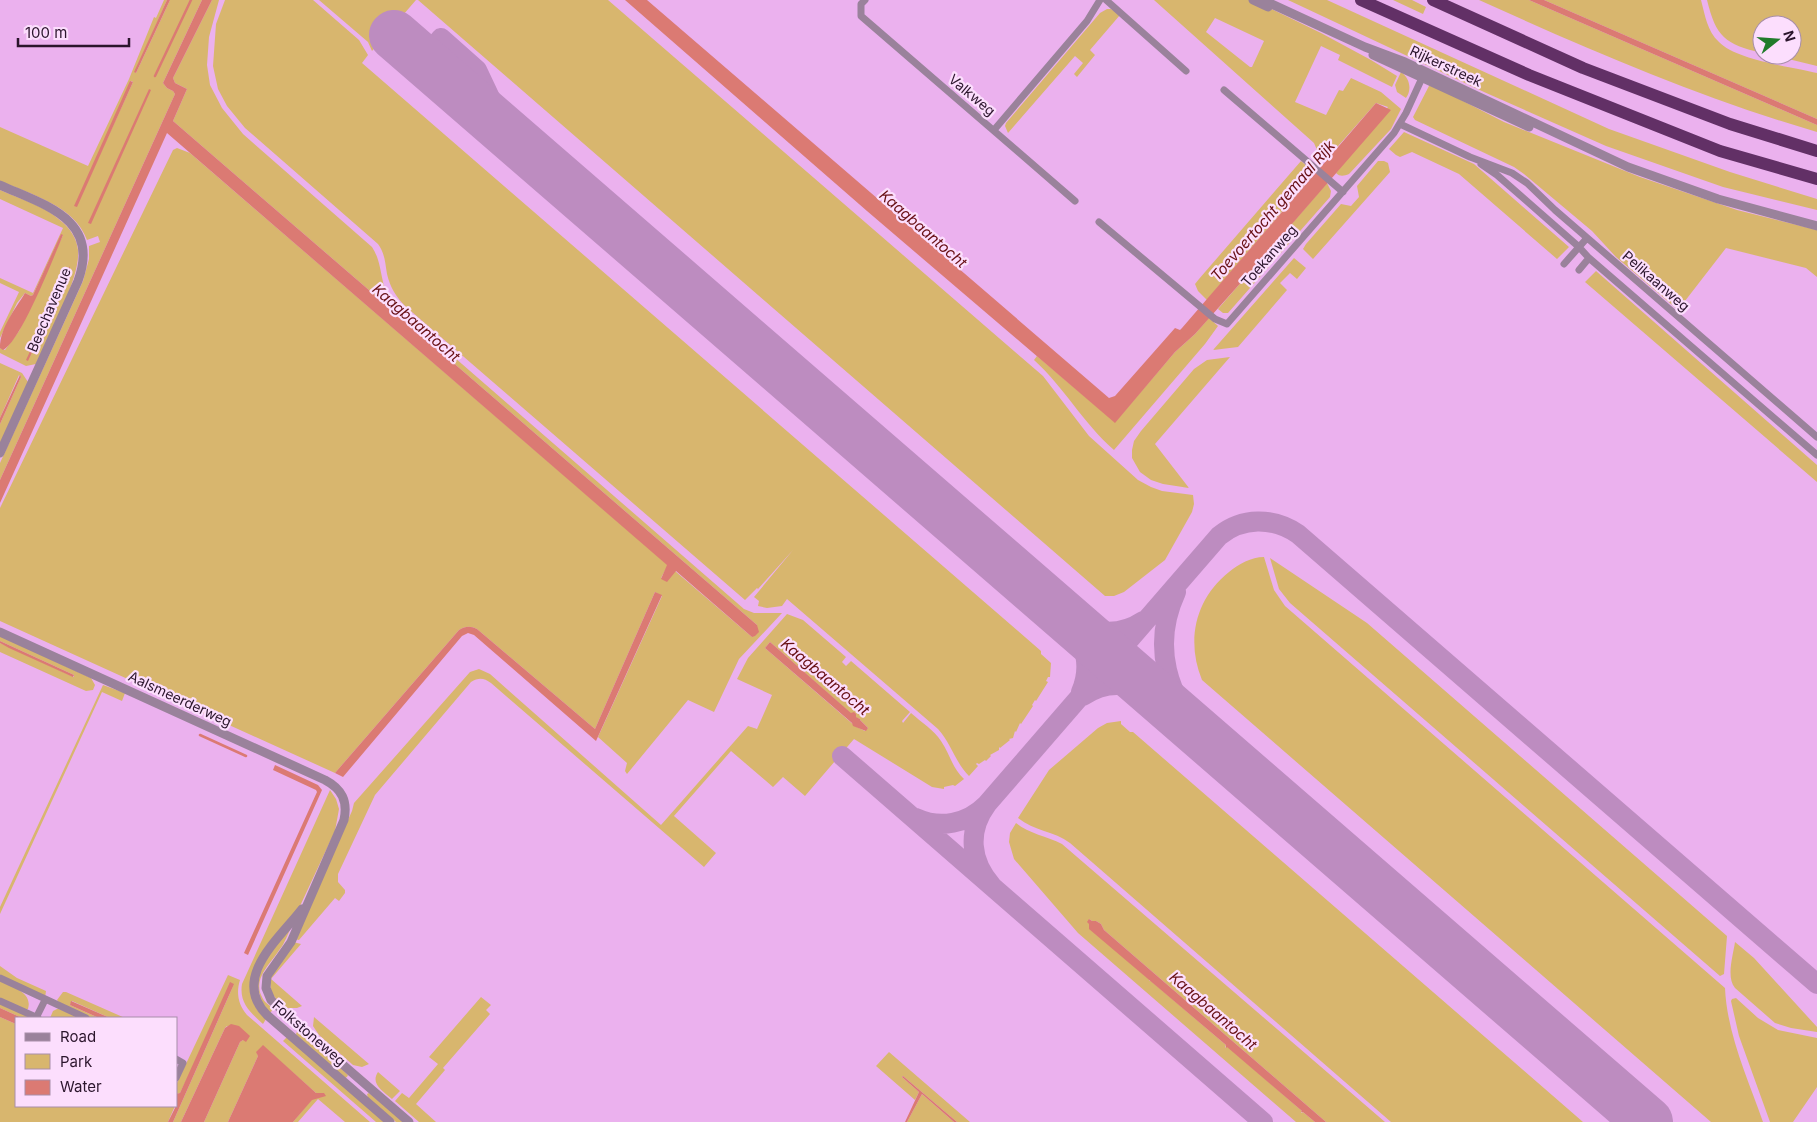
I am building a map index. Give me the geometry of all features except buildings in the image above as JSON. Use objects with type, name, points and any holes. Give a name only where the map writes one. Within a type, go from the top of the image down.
[{"type":"highway","points":[[1361,0],[1529,75],[1720,151],[1817,178]]},
{"type":"highway","points":[[1433,0],[1583,68],[1730,124],[1817,151]]},
{"type":"street","name":"Valkweg","points":[[863,2],[861,16],[994,130],[1086,21],[1100,0]]},
{"type":"street","points":[[1106,0],[1186,70]]},
{"type":"street","name":"Rijkerstreek","points":[[1253,0],[1264,2],[1423,75],[1498,114],[1603,158],[1718,199],[1817,226]]},
{"type":"street","name":"Toekanweg","points":[[1099,222],[1215,319],[1228,324],[1400,124],[1423,75]]},
{"type":"street","points":[[1224,90],[1343,192]]},
{"type":"street","name":"Pelikaanweg","points":[[1400,124],[1470,157],[1521,178],[1587,238],[1817,437]]},
{"type":"street","points":[[994,130],[1075,201]]},
{"type":"street","name":"Pelikaanweg","points":[[1470,157],[1491,170],[1580,247],[1589,258],[1817,456]]},
{"type":"street","name":"Beechavenue","points":[[0,185],[52,209],[68,220],[81,237],[84,255],[78,280],[0,453]]},
{"type":"street","points":[[1564,264],[1587,238]]},
{"type":"street","points":[[1578,270],[1589,258]]},
{"type":"street","points":[[1667,325],[1676,315]]},
{"type":"street","points":[[1770,415],[1778,404]]},
{"type":"street","name":"Aalsmeerderweg","points":[[0,632],[325,780],[335,786],[344,798]]},
{"type":"street","name":"Folkstoneweg","points":[[344,798],[346,807],[344,820],[288,946],[267,976],[266,986],[272,1000],[334,1057],[410,1122]]},
{"type":"street","name":"Folkstoneweg","points":[[308,900],[274,941],[257,969],[253,984],[256,1000],[267,1015],[390,1122]]},
{"type":"street","points":[[0,978],[84,1017]]},
{"type":"street","points":[[37,1017],[45,1000]]},
{"type":"street","points":[[0,1001],[35,1017]]},
{"type":"street","points":[[178,1060],[183,1063],[178,1074]]},
{"type":"green space","points":[[164,0],[167,0],[136,73],[170,0],[202,0],[163,83],[175,94],[0,480],[0,463],[83,281],[89,259],[89,246],[100,242],[98,236],[87,240],[73,218],[62,210],[38,196],[0,181],[0,127],[88,166],[129,79],[154,17],[156,18]],"holes":[[[131,81],[133,82],[76,207]]]},
{"type":"green space","points":[[212,0],[219,0],[209,37],[207,65],[210,85],[222,108],[243,134],[372,247],[376,254],[386,290],[393,304],[744,609],[754,613],[782,613],[739,659],[714,712],[688,700],[627,774],[625,771],[627,763],[598,737],[662,596],[655,592],[595,729],[477,629],[466,627],[459,630],[335,773],[0,621],[0,508],[173,150],[177,148],[190,153],[668,565],[661,578],[675,571],[752,637],[757,625],[173,121],[187,89],[175,83],[173,78]]},
{"type":"green space","points":[[225,0],[313,0],[359,40],[368,55],[362,63],[1041,651],[1041,654],[1051,663],[1050,677],[1048,677],[1046,681],[1048,682],[1015,731],[1013,738],[999,747],[999,750],[990,755],[986,761],[977,763],[978,766],[969,776],[938,729],[787,599],[782,606],[767,608],[758,606],[759,601],[754,597],[793,550],[758,589],[745,600],[405,306],[392,287],[378,244],[245,128],[227,106],[218,89],[213,66],[216,24]]},
{"type":"green space","points":[[319,0],[416,0],[372,51],[368,42]]},
{"type":"green space","points":[[418,0],[608,0],[1043,376],[1089,436],[1138,480],[1162,491],[1193,495],[1194,504],[1192,512],[1165,560],[1124,592],[1114,596],[1105,596]]},
{"type":"green space","points":[[1154,0],[1253,0],[1321,33],[1397,76],[1392,87],[1338,60],[1340,55],[1321,46],[1295,102],[1326,115],[1339,90],[1343,91],[1351,78],[1381,92],[1401,109],[1391,129],[1349,174],[1342,176],[1336,173],[1388,107],[1376,103],[1324,162],[1316,155],[1317,150],[1314,143]],"holes":[[[1215,18],[1264,41],[1252,67],[1250,67],[1206,32]]]},
{"type":"green space","points":[[1288,0],[1327,0],[1609,129],[1730,172],[1817,199],[1817,210],[1723,187],[1606,146],[1484,92]]},
{"type":"green space","points":[[1393,0],[1412,0],[1426,7],[1423,14]]},
{"type":"green space","points":[[1479,0],[1529,0],[1817,125],[1817,132],[1730,104],[1646,72]]},
{"type":"green space","points":[[1544,0],[1701,0],[1707,22],[1715,38],[1727,48],[1752,58],[1752,65],[1779,65],[1817,73],[1817,119]]},
{"type":"green space","points":[[1707,0],[1817,0],[1817,66],[1802,62],[1802,15],[1752,15],[1752,51],[1724,37],[1714,23]]},
{"type":"green space","points":[[1111,9],[1120,15],[1090,50],[1095,55],[1077,77],[1074,74],[1083,63],[1075,56],[1008,133],[1005,126],[1006,123],[1100,13]]},
{"type":"green space","points":[[1401,72],[1409,84],[1406,98],[1397,92],[1395,85]]},
{"type":"green space","points":[[1430,84],[1504,122],[1640,177],[1737,210],[1817,230],[1817,277],[1806,268],[1726,248],[1678,310],[1616,257],[1592,231],[1524,174],[1514,167],[1415,120],[1413,117]]},
{"type":"green space","points":[[1404,132],[1474,164],[1569,247],[1557,259],[1459,174],[1412,152],[1400,157],[1396,155],[1389,149]]},
{"type":"green space","points":[[1301,161],[1315,173],[1207,300],[1198,291],[1195,284]]},
{"type":"green space","points":[[1378,161],[1388,163],[1390,172],[1313,259],[1303,249],[1306,244],[1341,204],[1351,206],[1359,197],[1357,186]]},
{"type":"green space","points":[[1327,183],[1331,191],[1330,197],[1228,313],[1223,313],[1218,309]]},
{"type":"green space","points":[[0,190],[40,207],[55,216],[70,230],[75,238],[78,250],[78,262],[74,276],[55,324],[36,364],[26,366],[0,353],[0,348],[5,350],[19,331],[63,235],[61,235],[33,295],[25,293],[17,303],[0,338],[0,332],[19,292],[0,283],[0,278],[33,293],[63,228],[0,199]]},
{"type":"green space","points":[[1294,258],[1306,268],[1297,279],[1290,273],[1280,283],[1287,290],[1238,347],[1213,350]]},
{"type":"green space","points":[[1596,271],[1817,465],[1817,482],[1585,282]]},
{"type":"green space","points":[[1209,318],[1218,326],[1205,344],[1114,450],[1034,360],[1037,356],[1115,422],[1175,352]]},
{"type":"green space","points":[[1230,357],[1155,444],[1189,488],[1151,480],[1140,472],[1132,458],[1134,441],[1194,369],[1207,360]]},
{"type":"green space","points":[[0,363],[22,373],[28,382],[0,444],[0,424],[21,377],[19,375],[0,418]]},
{"type":"green space","points":[[1264,557],[1274,590],[1285,606],[1725,988],[1734,1039],[1763,1122],[1711,1122],[1202,680],[1195,650],[1197,621],[1201,608],[1217,583],[1229,572],[1254,558]]},
{"type":"green space","points":[[1270,558],[1367,623],[1727,936],[1724,974],[1720,976],[1290,603],[1279,589]]},
{"type":"green space","points":[[787,614],[803,620],[846,657],[842,662],[846,666],[851,661],[910,712],[902,721],[903,723],[911,713],[935,733],[964,779],[955,786],[944,787],[944,789],[932,787],[854,739],[805,796],[783,777],[773,787],[731,751],[674,816],[716,853],[704,867],[491,683],[484,679],[477,679],[471,682],[375,795],[338,874],[338,882],[345,890],[345,893],[339,901],[335,898],[299,940],[294,939],[354,803],[470,672],[479,669],[490,674],[661,825],[748,726],[757,729],[772,695],[737,679],[748,658]],"holes":[[[770,642],[855,717],[860,719],[868,728],[865,731],[855,726],[765,648]]]},
{"type":"green space","points":[[0,636],[91,678],[95,685],[93,690],[86,691],[0,652],[0,643],[74,677],[74,675],[0,641]]},
{"type":"green space","points":[[103,685],[125,693],[122,701],[102,692],[0,914],[0,907]]},
{"type":"green space","points":[[1121,721],[1121,724],[1130,732],[1133,732],[1583,1122],[1391,1122],[1070,843],[1031,826],[1018,818],[1049,770],[1098,728],[1107,723]]},
{"type":"green space","points":[[330,790],[336,799],[339,809],[335,831],[300,906],[256,967],[253,1002],[266,1019],[263,1024],[246,1007],[242,997],[242,984]]},
{"type":"green space","points":[[1016,823],[1027,830],[1062,844],[1385,1122],[1326,1122],[1104,930],[1101,924],[1089,919],[1091,929],[1149,981],[1226,1045],[1225,1048],[1227,1046],[1302,1111],[1301,1113],[1303,1112],[1315,1122],[1296,1122],[1078,933],[1014,859],[1009,842],[1010,833]]},
{"type":"green space","points":[[291,928],[283,944],[264,972],[259,984],[262,997],[273,1008],[269,1012],[262,1005],[256,979],[271,949]]},
{"type":"green space","points":[[293,942],[301,944],[271,979],[302,1006],[287,1008],[271,993],[270,979]]},
{"type":"green space","points":[[1735,942],[1754,958],[1817,1027],[1817,1032],[1791,1028],[1775,1023],[1735,988],[1732,983],[1731,972]]},
{"type":"green space","points":[[0,966],[17,978],[46,991],[45,998],[0,976]]},
{"type":"green space","points":[[228,975],[240,980],[239,998],[247,1015],[370,1122],[345,1122],[318,1099],[298,1122],[293,1122],[312,1099],[324,1093],[316,1093],[263,1046],[257,1052],[258,1056],[228,1122],[204,1122],[240,1042],[243,1040],[227,1026],[181,1122],[173,1122],[234,984],[178,1094],[178,1081]]},
{"type":"green space","points":[[0,981],[25,994],[29,1003],[28,1009],[25,1010],[0,999]]},
{"type":"green space","points":[[63,992],[66,992],[123,1017],[108,1017],[72,1001],[70,1005],[97,1017],[88,1017],[60,1004],[57,1000]]},
{"type":"green space","points":[[481,997],[491,1005],[486,1010],[490,1014],[443,1068],[445,1070],[416,1104],[436,1122],[419,1122],[395,1101],[402,1093],[409,1098],[438,1064],[429,1057]]},
{"type":"green space","points":[[1736,998],[1758,1018],[1778,1030],[1817,1038],[1817,1087],[1793,1122],[1770,1122],[1739,1036],[1731,1001]]},
{"type":"green space","points":[[0,1003],[31,1017],[20,1017],[0,1008]]},
{"type":"green space","points":[[59,1009],[79,1017],[50,1017],[53,1011]]},
{"type":"green space","points":[[0,1017],[15,1024],[15,1107],[175,1107],[168,1122],[0,1122]]},
{"type":"green space","points":[[314,1017],[369,1064],[362,1067],[353,1065],[319,1035],[313,1026]]},
{"type":"green space","points":[[297,1032],[301,1032],[348,1075],[347,1077],[345,1078],[297,1037]]},
{"type":"green space","points":[[287,1037],[385,1122],[376,1122],[283,1041]]},
{"type":"green space","points":[[889,1052],[970,1122],[957,1122],[903,1076],[919,1092],[915,1100],[876,1066]]},
{"type":"green space","points":[[378,1072],[400,1091],[392,1099],[377,1084],[376,1076]]},
{"type":"green space","points":[[369,1093],[404,1122],[396,1122],[368,1098],[367,1094]]},
{"type":"green space","points":[[922,1094],[954,1122],[907,1122]]},
{"type":"water","points":[[167,0],[170,0],[136,73],[134,72]]},
{"type":"water","points":[[202,0],[212,0],[173,78],[175,83],[187,89],[173,121],[757,625],[759,632],[755,636],[752,637],[676,571],[667,582],[661,579],[667,565],[167,133],[0,503],[0,480],[175,94],[163,83]]},
{"type":"water","points":[[625,0],[647,0],[1109,398],[1115,396],[1175,328],[1180,330],[1182,328],[1376,103],[1391,110],[1245,278],[1195,334],[1175,352],[1115,423],[867,211]]},
{"type":"water","points":[[1529,0],[1544,0],[1817,119],[1817,125]]},
{"type":"water","points":[[130,81],[133,82],[77,207],[74,206]]},
{"type":"water","points":[[149,89],[151,90],[91,224],[88,223]]},
{"type":"water","points":[[61,234],[63,235],[59,246],[27,316],[10,344],[3,350],[0,348],[5,326],[25,293],[33,295]]},
{"type":"water","points":[[70,266],[70,269],[28,361],[26,360]]},
{"type":"water","points":[[20,375],[21,377],[0,424],[0,418]]},
{"type":"water","points":[[655,592],[662,595],[596,741],[474,635],[468,633],[462,636],[343,777],[335,773],[459,630],[466,627],[477,629],[595,729]]},
{"type":"water","points":[[0,641],[74,675],[73,677],[9,648],[0,643]]},
{"type":"water","points":[[770,642],[851,713],[854,712],[856,717],[868,728],[866,731],[853,726],[852,723],[765,648]]},
{"type":"water","points":[[275,765],[318,785],[322,790],[248,955],[244,953],[317,792],[273,770]]},
{"type":"water","points":[[1089,919],[1101,924],[1104,930],[1326,1122],[1315,1122],[1301,1112],[1226,1048],[1226,1045],[1089,929],[1087,922]]},
{"type":"water","points":[[230,982],[234,984],[173,1122],[168,1122],[176,1107],[178,1107],[178,1094],[180,1093]]},
{"type":"water","points":[[71,1001],[108,1017],[97,1017],[70,1005]]},
{"type":"water","points":[[0,1008],[20,1017],[15,1017],[15,1024],[0,1017]]},
{"type":"water","points":[[231,1024],[239,1026],[250,1036],[246,1042],[243,1040],[240,1042],[204,1122],[181,1122],[225,1028]]},
{"type":"water","points":[[263,1045],[316,1093],[324,1093],[326,1096],[312,1100],[293,1122],[228,1122],[258,1056],[256,1052]]},
{"type":"water","points":[[903,1076],[957,1122],[954,1122],[922,1094],[907,1122],[905,1122],[919,1092]]},
{"type":"waterway","points":[[155,76],[191,0]]},
{"type":"waterway","points":[[200,735],[246,756]]},
{"type":"taxiway","points":[[423,60],[441,38],[477,70],[503,125],[514,139]]},
{"type":"taxiway","points":[[992,886],[979,866],[974,846],[976,825],[987,804],[1219,536],[1238,525],[1268,522],[1278,524],[1298,534],[1817,984]]},
{"type":"taxiway","points":[[1176,592],[1165,632],[1164,651],[1167,670],[1181,706],[1206,739]]},
{"type":"taxiway","points":[[1071,622],[1089,629],[1107,632],[1125,629],[1143,621]]},
{"type":"taxiway","points":[[1071,622],[1080,639],[1085,656],[1086,673],[1081,692]]},
{"type":"taxiway","points":[[1083,696],[1105,686],[1126,686],[1146,692],[1166,704]]},
{"type":"taxiway","points":[[842,756],[1263,1122]]},
{"type":"taxiway","points":[[916,818],[934,823],[953,823],[970,817],[986,805]]},
{"type":"runway","points":[[394,35],[1648,1122]]},
{"type":"water label","name":"Toevoertocht gemaal Rijk","points":[[1273,211]]},
{"type":"water label","name":"Kaagbaantocht","points":[[923,229]]},
{"type":"water label","name":"Kaagbaantocht","points":[[416,323]]},
{"type":"water label","name":"Kaagbaantocht","points":[[825,677]]},
{"type":"water label","name":"Kaagbaantocht","points":[[1213,1011]]}]
